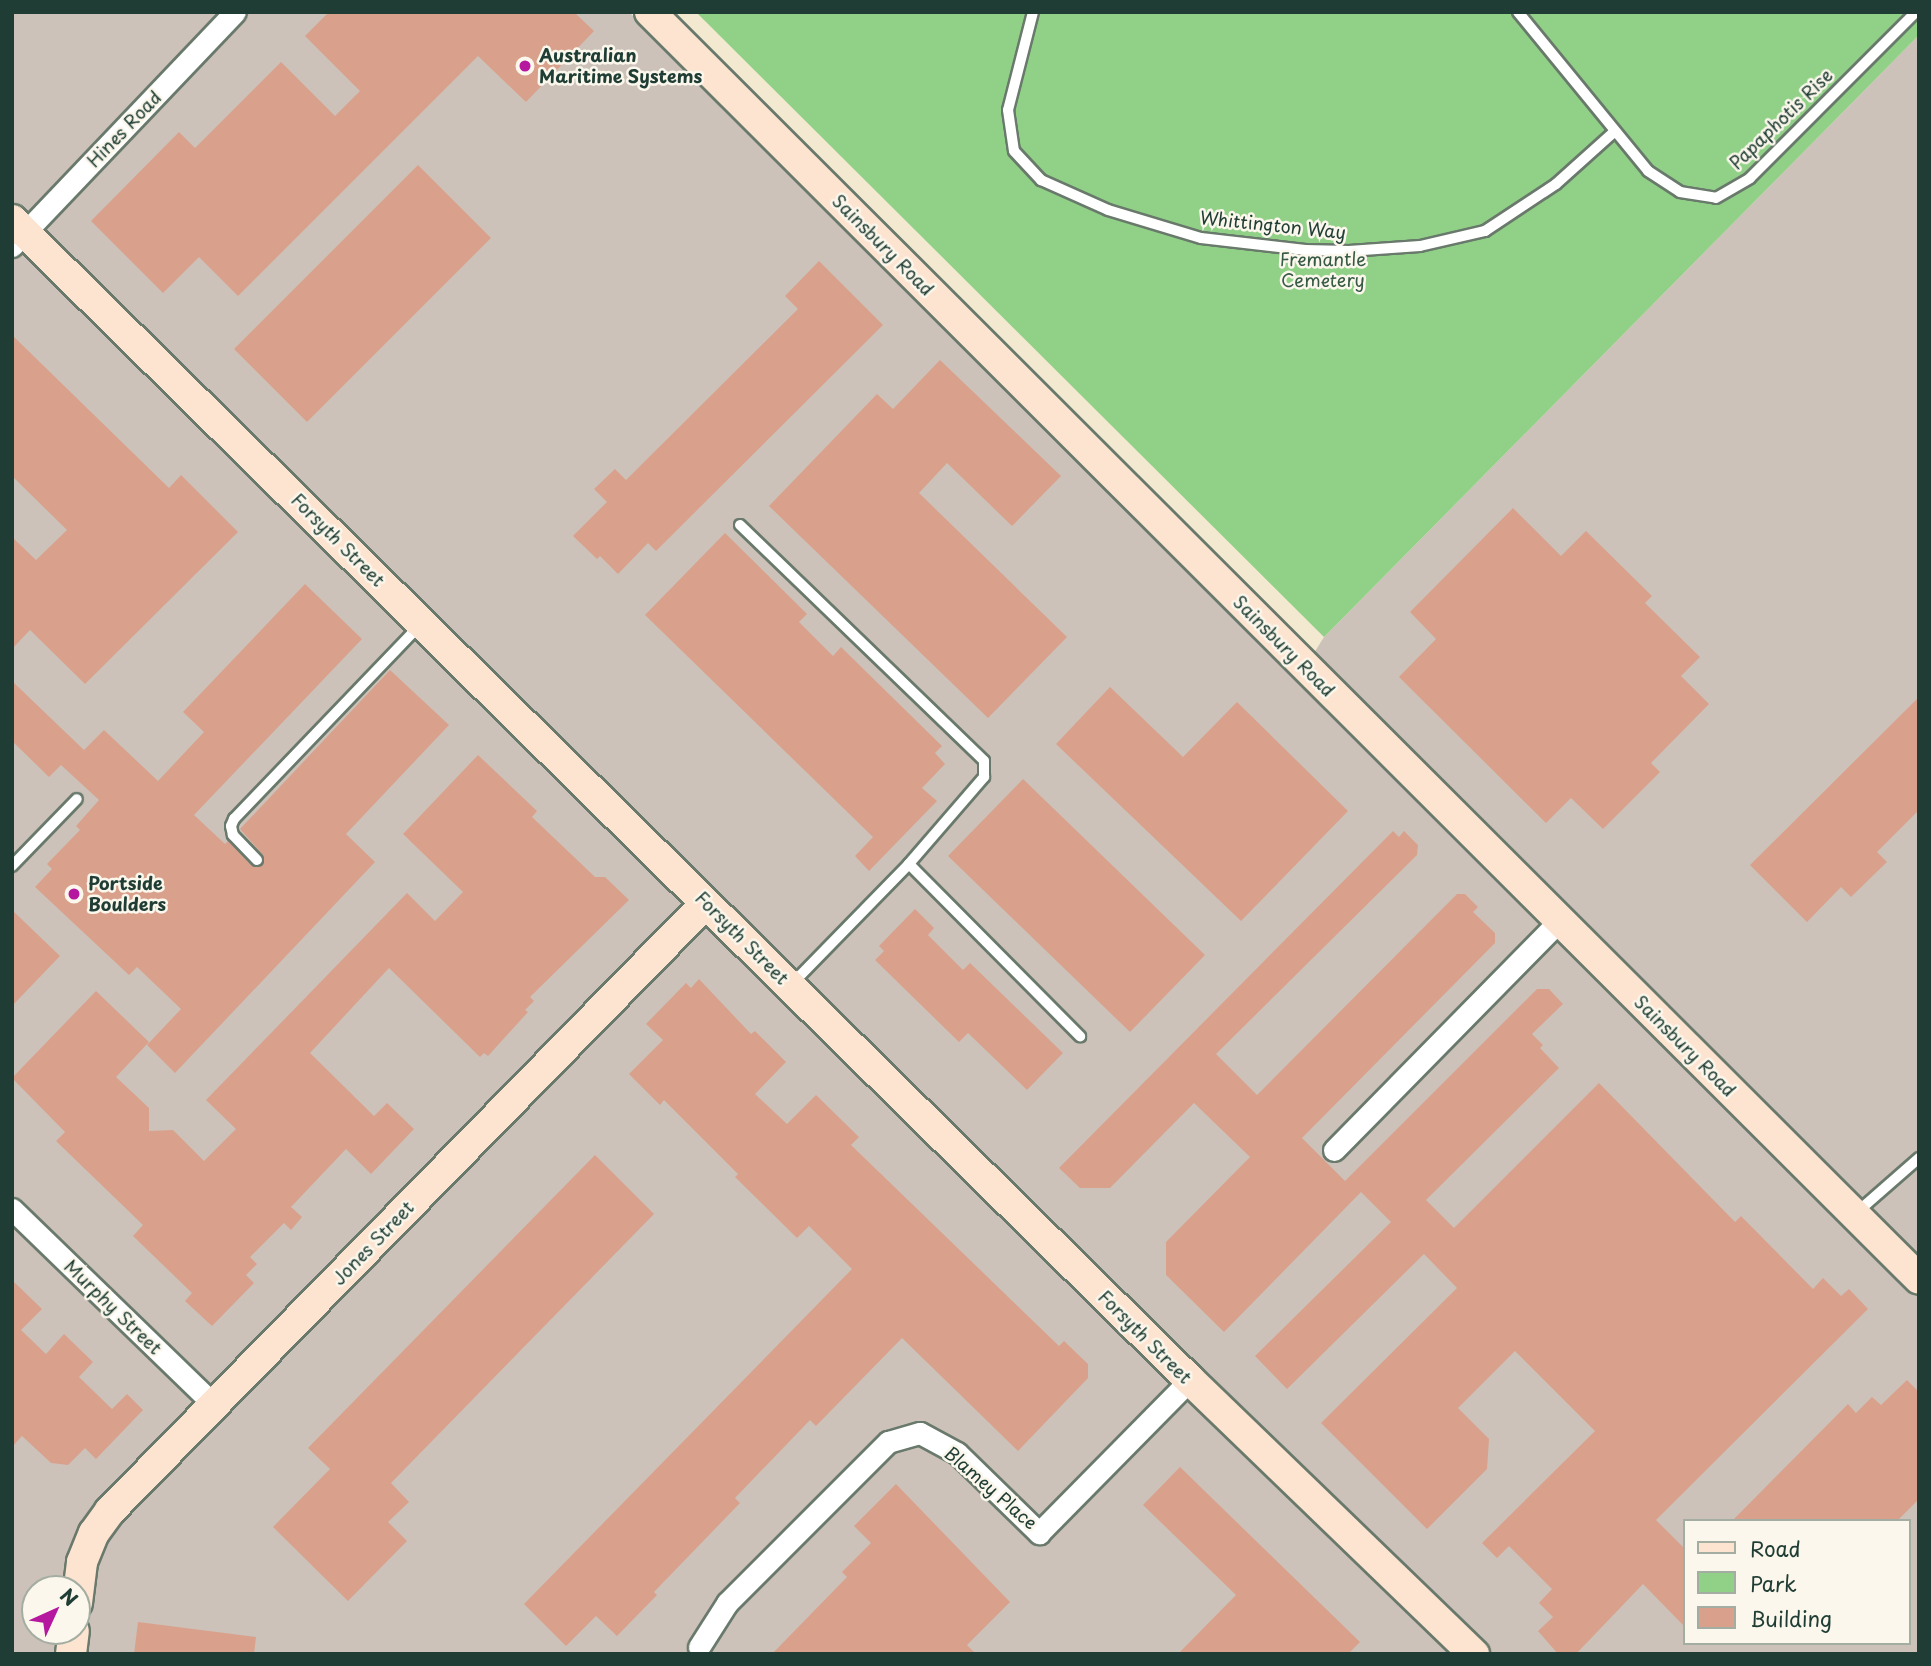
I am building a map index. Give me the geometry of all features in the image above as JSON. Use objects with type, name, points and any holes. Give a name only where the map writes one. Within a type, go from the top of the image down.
[{"type":"street","name":"Hines Road","points":[[17,233],[235,12]]},
{"type":"street","name":"Sainsbury Road","points":[[650,12],[1919,1279]]},
{"type":"street","name":"Forsyth Street","points":[[17,233],[422,623],[1190,1380],[1474,1654]]},
{"type":"street","name":"Jones Street","points":[[80,1575],[82,1562],[94,1533],[110,1511],[706,903]]},
{"type":"street","points":[[1334,1150],[1559,921]]},
{"type":"street","name":"Murphy Street","points":[[12,1209],[215,1406]]},
{"type":"street","name":"Blamey Place","points":[[699,1647],[727,1603],[888,1442],[920,1433],[957,1452],[1039,1533],[1190,1380]]},
{"type":"lane","name":"Whittington Way","points":[[1033,12],[1008,110],[1014,151],[1041,180],[1108,210],[1201,238],[1305,250],[1349,251],[1420,246],[1485,231],[1556,184],[1615,131]]},
{"type":"lane","name":"Papaphotis Rise","points":[[1518,12],[1648,171],[1680,192],[1716,198],[1750,178],[1916,12]]},
{"type":"lane","points":[[740,525],[984,761],[984,777],[909,864],[790,986]]},
{"type":"lane","points":[[257,860],[233,835],[231,826],[234,819],[422,623]]},
{"type":"lane","points":[[12,866],[77,799]]},
{"type":"lane","points":[[909,864],[1080,1036]]},
{"type":"lane","points":[[1855,1215],[1919,1158]]},
{"type":"shaded area","points":[[12,12],[629,12],[1299,677],[1324,637],[1919,35],[1919,1654],[12,1654]]},
{"type":"green space","name":"Fremantle Cemetery","points":[[696,12],[1919,12],[1919,35],[1324,637]]},
{"type":"building","points":[[329,12],[574,12],[594,31],[526,102],[478,56],[238,296],[199,257],[163,293],[91,221],[179,132],[195,148],[281,62],[335,116],[360,91],[305,36]]},
{"type":"building","points":[[418,165],[491,238],[307,422],[234,349]]},
{"type":"building","points":[[819,261],[883,325],[656,551],[648,543],[618,574],[600,556],[597,559],[573,536],[607,502],[594,489],[615,469],[626,480],[798,309],[785,296]]},
{"type":"building","points":[[12,335],[169,488],[181,475],[238,532],[85,684],[30,630],[12,649],[12,537],[36,560],[67,530],[12,476]]},
{"type":"building","points":[[940,360],[1061,476],[1012,526],[947,463],[919,493],[1067,637],[988,718],[769,506],[877,394],[893,409]]},
{"type":"building","points":[[1513,508],[1561,556],[1586,531],[1652,596],[1645,603],[1700,657],[1681,676],[1709,704],[1651,763],[1660,772],[1603,829],[1571,798],[1546,823],[1399,677],[1436,639],[1410,612]]},
{"type":"building","points":[[725,533],[807,614],[799,622],[833,656],[841,647],[942,746],[935,753],[945,764],[922,788],[937,801],[869,871],[855,856],[873,837],[645,615]]},
{"type":"building","points":[[305,584],[362,639],[194,815],[225,844],[228,841],[252,866],[262,866],[263,855],[240,829],[390,670],[449,725],[346,834],[375,862],[175,1073],[147,1045],[181,1009],[137,967],[129,975],[35,887],[52,869],[47,864],[80,830],[76,826],[99,800],[61,765],[49,777],[12,741],[12,681],[84,750],[104,730],[158,781],[204,732],[183,712]]},
{"type":"building","points":[[1110,687],[1183,757],[1237,702],[1348,811],[1241,921],[1056,744]]},
{"type":"building","points":[[1919,697],[1919,810],[1877,852],[1887,862],[1851,897],[1841,887],[1807,922],[1750,865]]},
{"type":"building","points":[[478,755],[537,811],[532,817],[595,877],[605,877],[629,900],[530,997],[534,1001],[525,1010],[528,1012],[488,1056],[484,1053],[480,1057],[389,968],[310,1053],[374,1116],[387,1103],[414,1129],[371,1174],[346,1149],[291,1207],[302,1217],[291,1230],[284,1223],[250,1257],[257,1264],[246,1275],[254,1283],[212,1326],[185,1301],[192,1293],[133,1236],[143,1225],[56,1141],[65,1132],[12,1078],[96,991],[149,1042],[116,1077],[149,1108],[149,1131],[173,1130],[204,1161],[236,1129],[206,1100],[407,893],[435,921],[463,892],[403,834]]},
{"type":"building","points":[[1023,779],[1205,955],[1130,1032],[948,856]]},
{"type":"building","points":[[1393,831],[1399,837],[1404,831],[1418,845],[1417,855],[1216,1054],[1257,1095],[1457,894],[1465,894],[1478,907],[1473,912],[1495,933],[1495,943],[1302,1138],[1345,1181],[1537,989],[1549,989],[1563,1004],[1532,1034],[1543,1045],[1540,1048],[1559,1068],[1426,1200],[1454,1228],[1599,1083],[1735,1222],[1741,1216],[1813,1289],[1823,1278],[1841,1296],[1849,1289],[1868,1309],[1656,1520],[1682,1546],[1682,1624],[1643,1584],[1576,1654],[1558,1654],[1538,1631],[1553,1617],[1539,1603],[1552,1589],[1509,1546],[1497,1558],[1482,1543],[1595,1431],[1515,1351],[1458,1408],[1489,1439],[1487,1469],[1427,1529],[1321,1423],[1457,1288],[1424,1254],[1287,1389],[1255,1356],[1391,1222],[1361,1192],[1224,1332],[1166,1275],[1166,1242],[1250,1157],[1194,1103],[1110,1188],[1080,1188],[1059,1168]]},
{"type":"building","points":[[915,909],[934,928],[928,935],[963,970],[970,963],[1063,1053],[1027,1090],[968,1033],[959,1042],[875,960],[884,951],[879,946]]},
{"type":"building","points":[[12,910],[60,956],[12,1006]]},
{"type":"building","points":[[699,979],[751,1034],[755,1031],[786,1062],[755,1094],[787,1124],[816,1095],[859,1137],[851,1145],[1059,1346],[1064,1341],[1088,1364],[1088,1378],[1018,1451],[902,1338],[816,1426],[810,1420],[735,1498],[740,1503],[654,1592],[657,1595],[617,1636],[596,1616],[566,1646],[524,1604],[852,1269],[809,1226],[797,1238],[735,1177],[738,1174],[664,1100],[660,1105],[629,1074],[663,1040],[646,1024],[686,983],[691,988]]},
{"type":"building","points":[[595,1155],[654,1214],[391,1483],[409,1502],[388,1522],[407,1541],[348,1601],[273,1527],[330,1469],[308,1448]]},
{"type":"building","points":[[12,1280],[42,1309],[21,1330],[46,1354],[64,1334],[93,1362],[79,1377],[112,1409],[127,1394],[143,1410],[96,1459],[85,1448],[68,1465],[51,1463],[22,1436],[12,1447]]},
{"type":"building","points":[[1907,1380],[1919,1392],[1919,1499],[1899,1519],[1734,1519],[1848,1404],[1856,1413],[1872,1397],[1881,1405]]},
{"type":"building","points":[[1180,1467],[1360,1642],[1348,1654],[1178,1654],[1236,1595],[1143,1505]]},
{"type":"building","points":[[896,1484],[1010,1602],[967,1645],[976,1654],[772,1654],[847,1577],[842,1572],[871,1543],[854,1526]]},
{"type":"building","points":[[138,1622],[256,1637],[254,1654],[134,1654]]},
{"type":"place","name":"Australian Maritime Systems","points":[[525,66]]},
{"type":"place","name":"Portside Boulders","points":[[74,894]]}]
